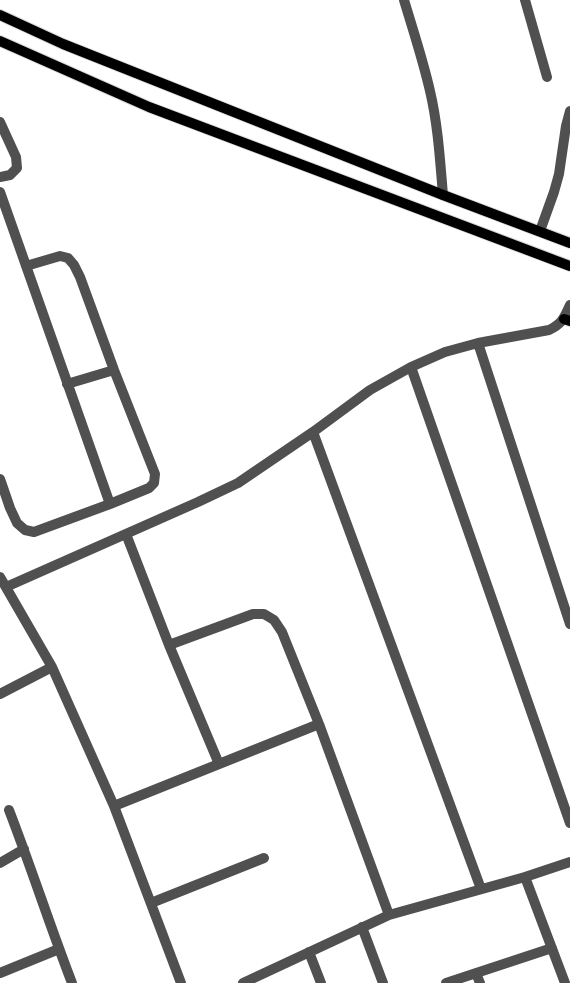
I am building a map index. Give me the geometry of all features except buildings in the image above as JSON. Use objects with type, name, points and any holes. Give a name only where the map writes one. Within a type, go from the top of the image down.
[{"type":"main road","points":[[0,15],[63,44],[444,195],[570,243]]},
{"type":"main road","points":[[0,42],[149,107],[570,266]]},
{"type":"street","points":[[404,0],[431,92],[436,121],[444,195]]},
{"type":"street","points":[[525,0],[547,77]]},
{"type":"street","points":[[540,231],[559,174],[566,126],[570,111]]},
{"type":"street","points":[[0,122],[16,157],[17,168],[10,175],[0,177]]},
{"type":"street","points":[[0,192],[110,504]]},
{"type":"street","points":[[0,479],[17,523],[26,530],[34,532],[110,504],[149,488],[154,483],[155,474],[114,370],[80,277],[74,265],[68,258],[60,256],[26,266]]},
{"type":"street","points":[[6,587],[238,483],[313,432],[370,390],[411,366],[445,352],[478,343],[549,330],[567,320],[570,306]]},
{"type":"street","points":[[478,343],[570,624]]},
{"type":"street","points":[[411,366],[570,823]]},
{"type":"street","points":[[67,384],[114,370]]},
{"type":"street","points":[[313,432],[481,889]]},
{"type":"street","points":[[126,534],[169,645],[219,764]]},
{"type":"street","points":[[0,577],[52,667],[114,806],[182,983]]},
{"type":"street","points":[[169,645],[253,614],[264,614],[274,620],[282,632],[318,724],[389,915]]},
{"type":"street","points":[[0,694],[52,667]]},
{"type":"street","points":[[114,806],[318,724]]},
{"type":"street","points":[[9,810],[72,983]]},
{"type":"street","points":[[0,863],[24,849]]},
{"type":"street","points":[[151,903],[264,858]]},
{"type":"street","points":[[243,983],[389,915],[524,877],[570,862]]},
{"type":"street","points":[[524,877],[565,983]]},
{"type":"street","points":[[362,927],[383,983]]},
{"type":"street","points":[[446,983],[552,948]]},
{"type":"street","points":[[0,973],[59,949]]},
{"type":"street","points":[[309,952],[321,983]]},
{"type":"street","points":[[476,973],[480,983]]}]
